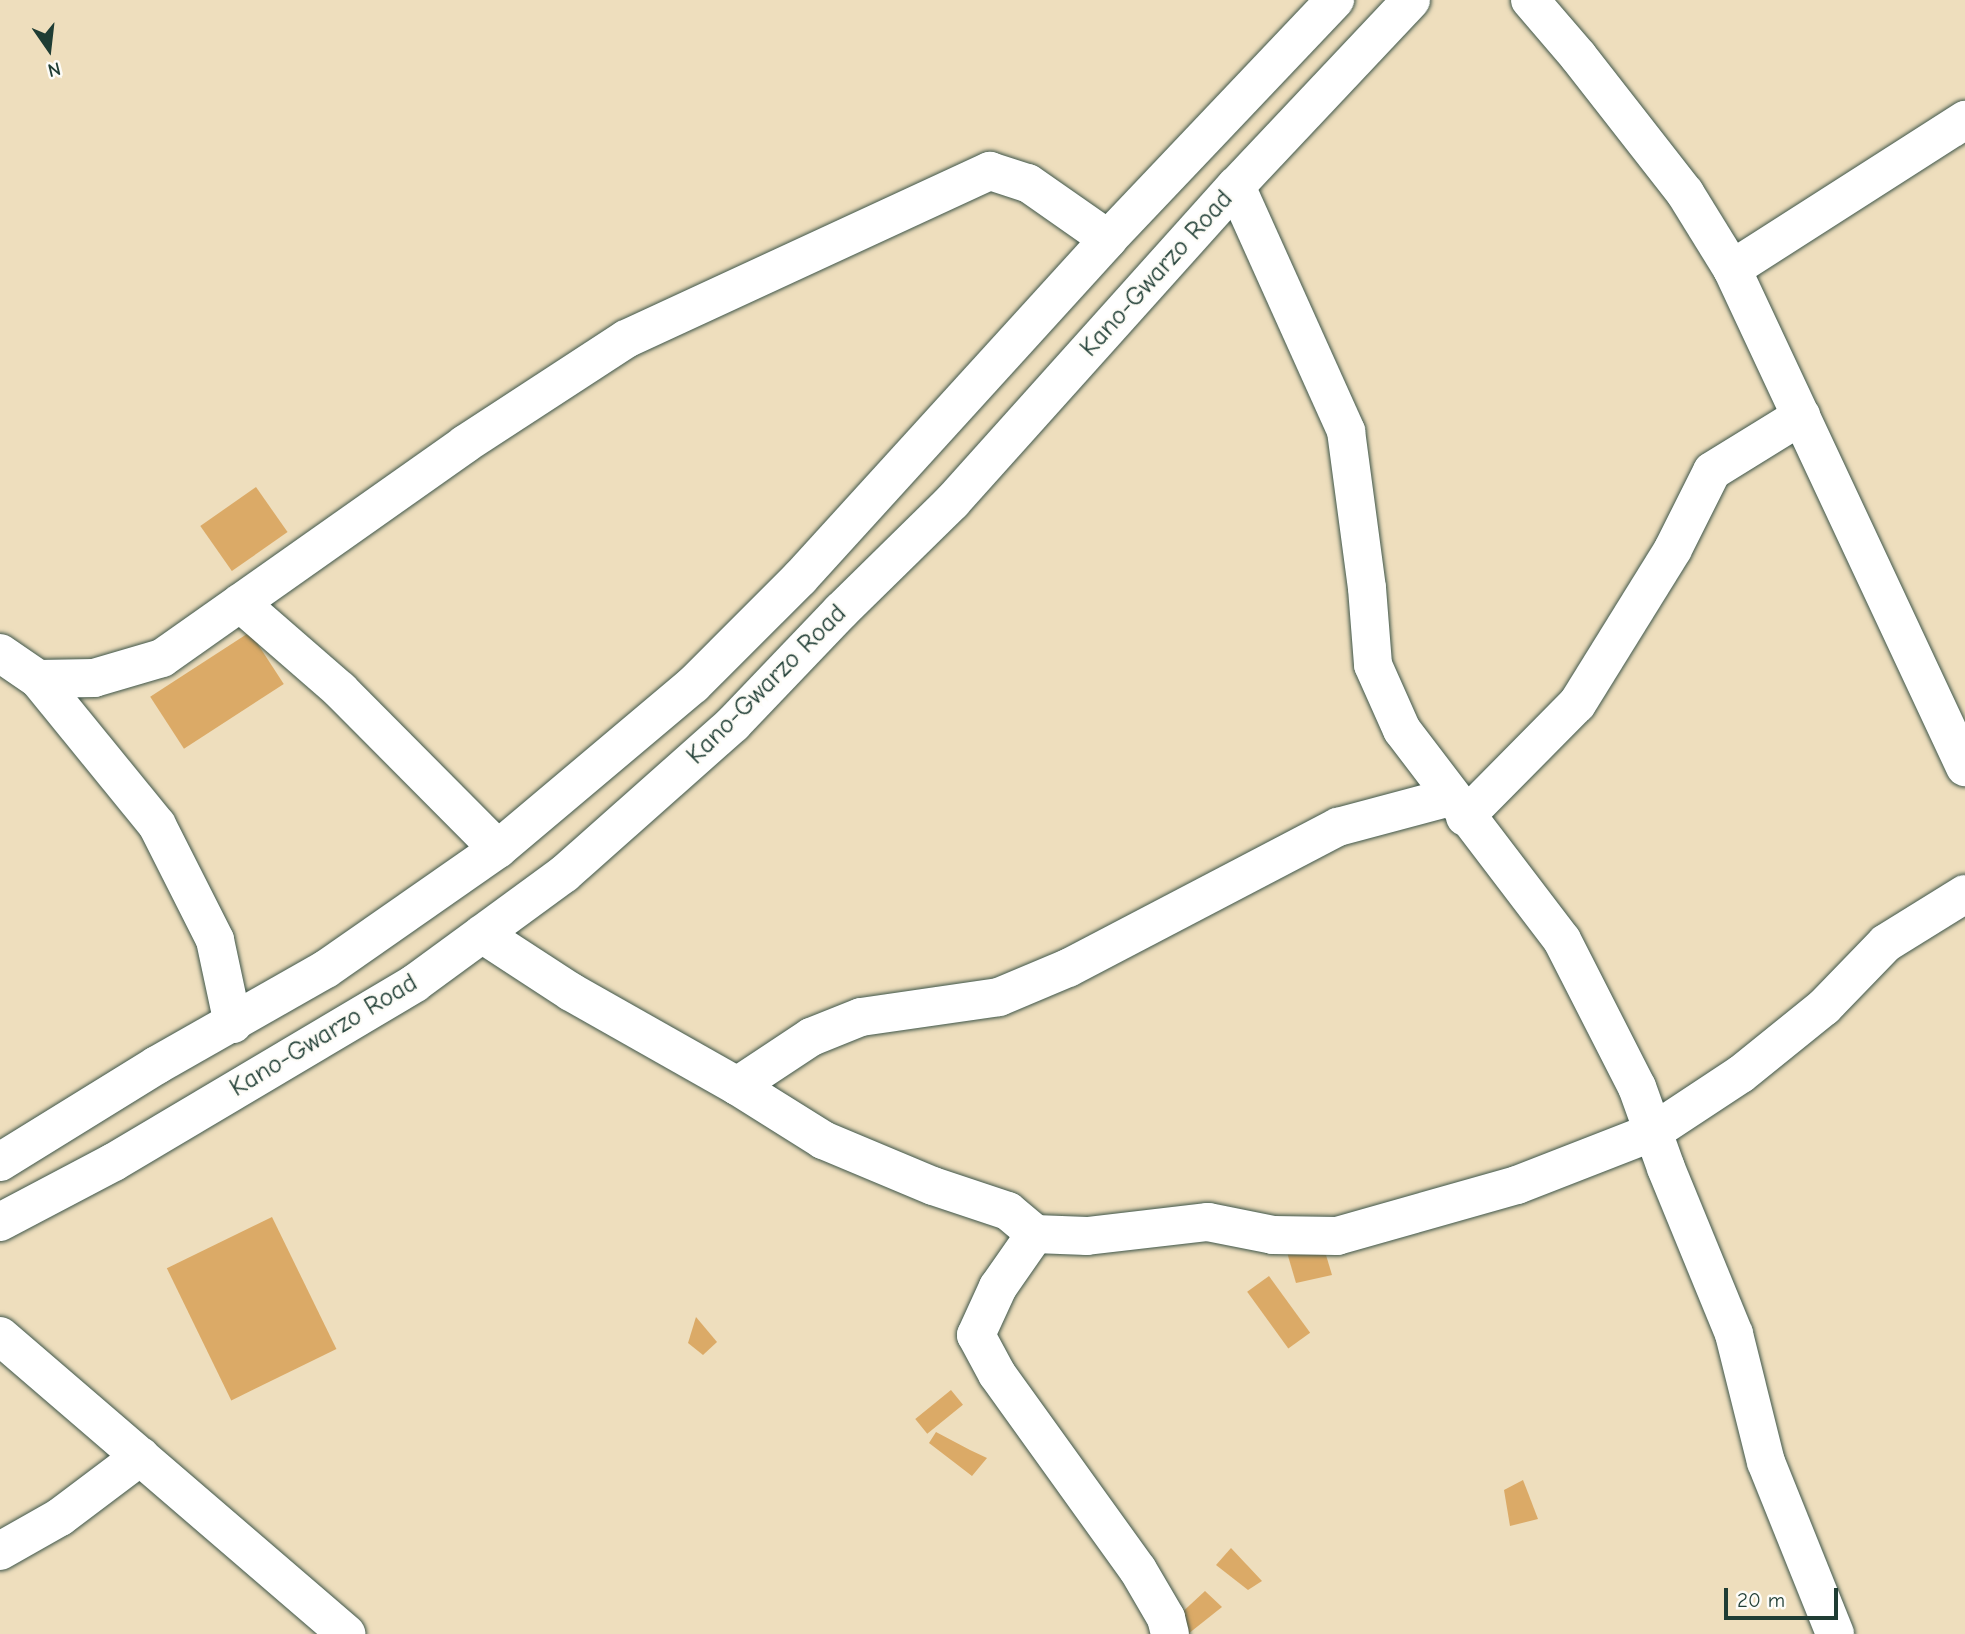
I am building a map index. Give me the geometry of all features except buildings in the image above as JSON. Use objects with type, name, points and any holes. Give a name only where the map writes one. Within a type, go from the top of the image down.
[{"type":"street","name":"Kano-Gwarzo Road","points":[[0,1161],[158,1065],[326,968],[498,849],[693,685],[800,578],[1108,239],[1335,0]]},
{"type":"street","name":"Kano-Gwarzo Road","points":[[0,1222],[114,1162],[415,983],[564,874],[733,724],[841,611],[952,502],[1236,186],[1411,0]]},
{"type":"street","points":[[1530,0],[1685,193],[1732,269],[1965,767]]},
{"type":"street","points":[[1732,269],[1965,120]]},
{"type":"street","points":[[38,679],[94,678],[162,658],[465,444],[626,339],[990,171],[1028,183],[1108,239]]},
{"type":"street","points":[[1236,186],[1346,431],[1367,588],[1373,665],[1402,730],[1458,807],[1562,940],[1637,1087],[1734,1334],[1766,1462],[1835,1634]]},
{"type":"street","points":[[737,1086],[811,1037],[861,1017],[999,997],[1068,968],[1338,827],[1458,807],[1577,704],[1673,549],[1712,471],[1801,416]]},
{"type":"street","points":[[240,603],[340,690],[498,849]]},
{"type":"street","points":[[0,653],[38,679],[158,825],[215,940],[233,1024]]},
{"type":"street","points":[[482,933],[571,992],[737,1086],[823,1140],[933,1186],[1007,1211],[1035,1234],[1087,1236],[1208,1222],[1273,1235],[1337,1236],[1517,1185],[1653,1132],[1741,1074],[1824,1007],[1886,943],[1965,894]]},
{"type":"street","points":[[1035,1234],[998,1287],[976,1335],[997,1374],[1138,1570],[1166,1618],[1170,1634]]},
{"type":"street","points":[[0,1336],[347,1634]]},
{"type":"street","points":[[0,1550],[60,1517],[141,1456]]}]
